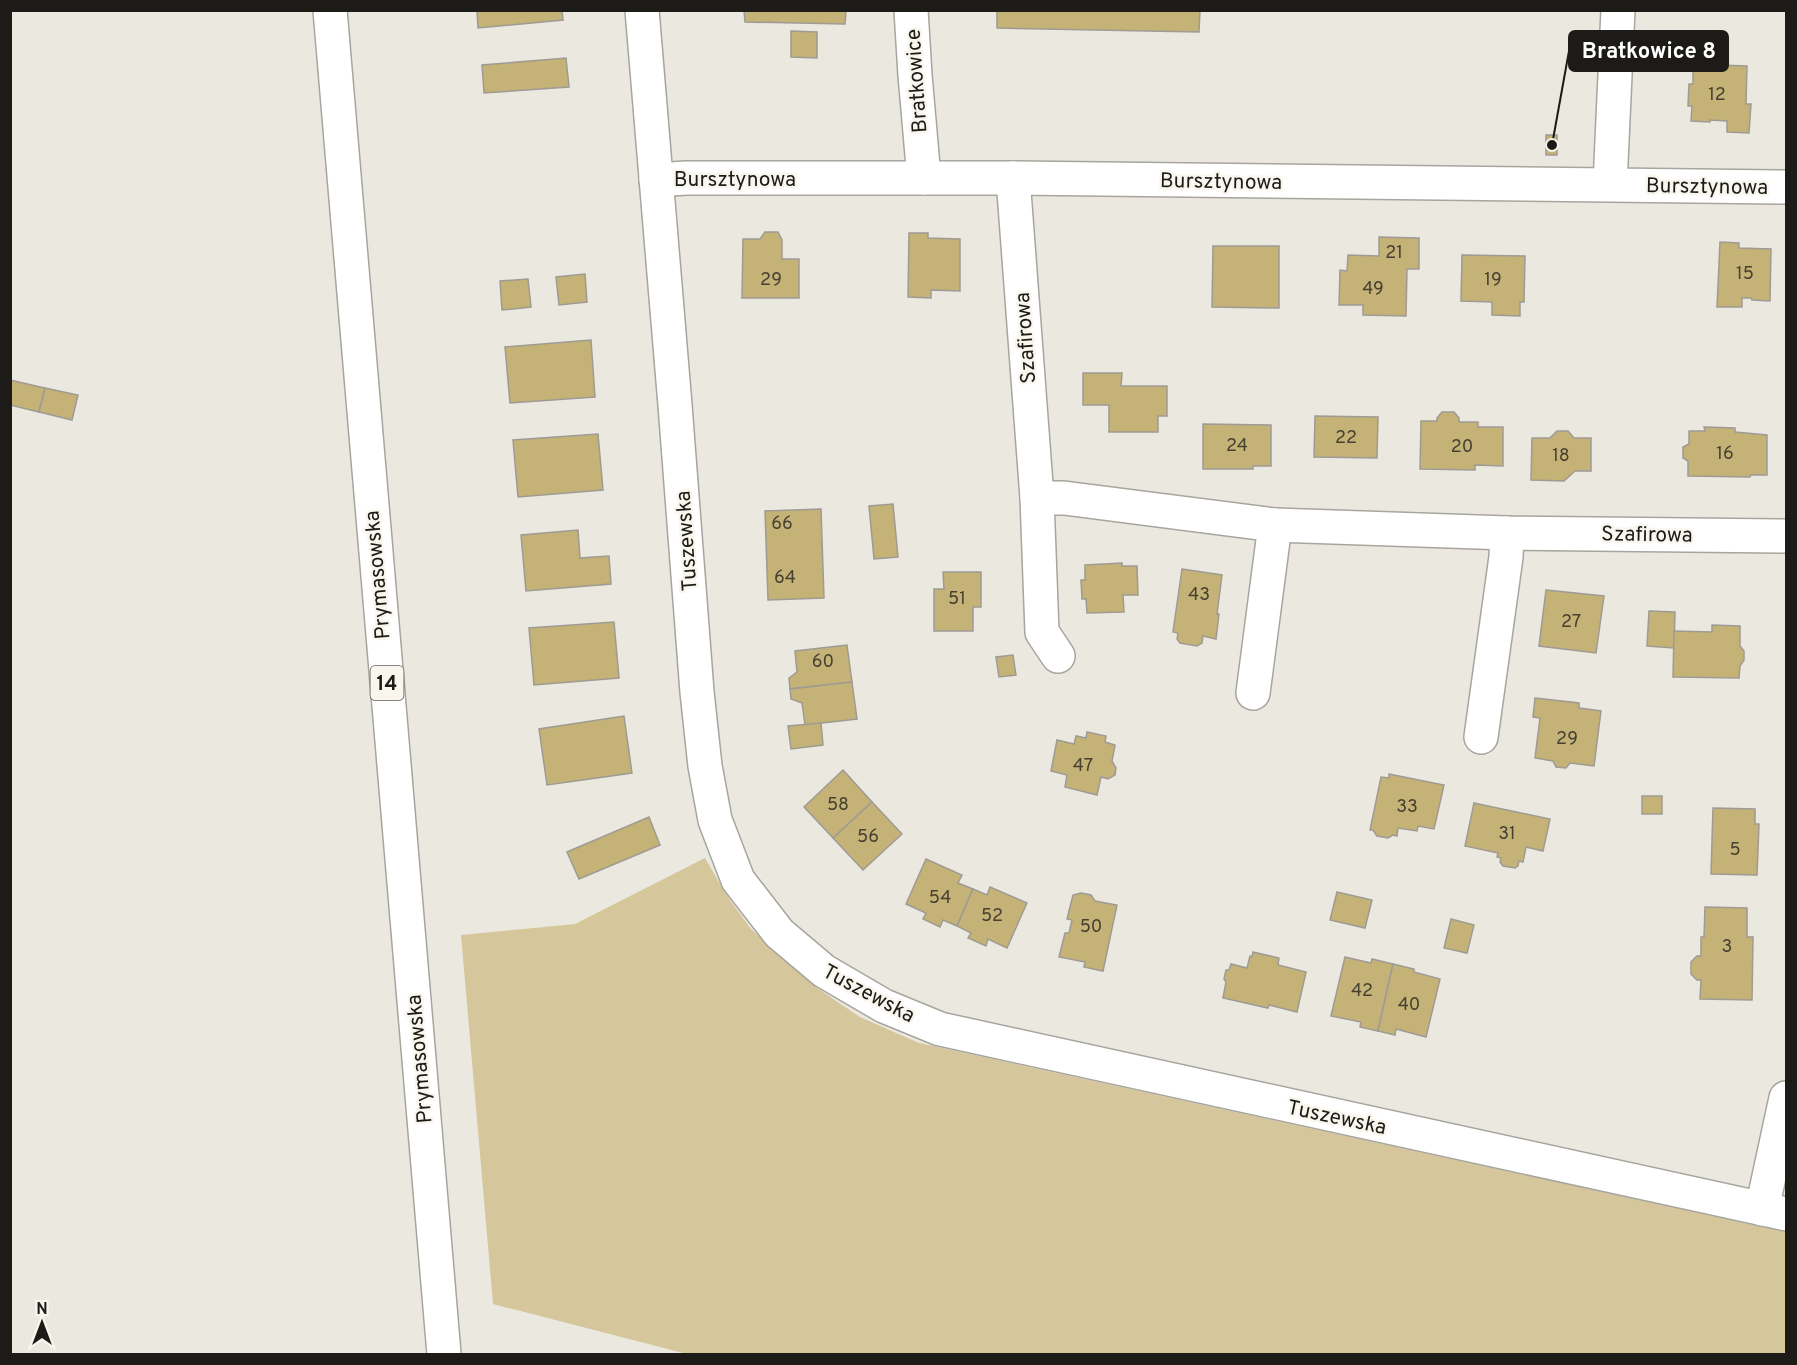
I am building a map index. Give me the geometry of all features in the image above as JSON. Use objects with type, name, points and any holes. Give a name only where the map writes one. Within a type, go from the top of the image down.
[{"type":"street","name":"Prymasowska","points":[[330,10],[444,1354]]},
{"type":"street","name":"Tuszewska","points":[[642,10],[680,458],[697,692],[705,766],[715,820],[738,880],[779,933],[824,971],[884,1006],[940,1029],[1774,1212]]},
{"type":"street","name":"Bratkowice","points":[[911,10],[923,164]]},
{"type":"street","points":[[1610,184],[1618,10]]},
{"type":"street","name":"Bursztynowa","points":[[656,180],[923,164],[1013,178],[1786,187]]},
{"type":"street","name":"Szafirowa","points":[[1013,178],[1037,498],[1042,632],[1058,656]]},
{"type":"street","name":"Szafirowa","points":[[1037,498],[1064,498],[1275,525],[1508,533],[1786,536]]},
{"type":"street","points":[[1253,693],[1275,525]]},
{"type":"street","points":[[1481,737],[1508,533]]},
{"type":"street","points":[[1774,1212],[1786,1098]]},
{"type":"shaded area","points":[[705,858],[727,896],[751,929],[817,988],[860,1017],[919,1043],[1786,1232],[1786,1354],[687,1354],[493,1304],[461,935],[575,924]]},
{"type":"building","points":[[477,10],[562,10],[563,20],[478,28]]},
{"type":"building","points":[[744,10],[846,10],[845,24],[745,22]]},
{"type":"building","points":[[997,10],[1200,10],[1199,32],[997,28]]},
{"type":"building","points":[[791,31],[817,32],[817,58],[791,57]]},
{"type":"building","points":[[566,58],[569,87],[484,93],[482,65]]},
{"type":"building","points":[[1718,65],[1747,66],[1746,104],[1751,104],[1749,133],[1727,132],[1727,121],[1691,121],[1692,106],[1688,106],[1689,84],[1693,84],[1693,69],[1718,71]]},
{"type":"building","points":[[1546,135],[1557,135],[1557,155],[1546,155]]},
{"type":"building","points":[[765,232],[778,232],[782,240],[782,259],[799,259],[799,298],[742,298],[743,239],[760,239]]},
{"type":"building","points":[[909,233],[928,233],[928,238],[960,239],[960,291],[931,290],[931,298],[908,297]]},
{"type":"building","points":[[1379,237],[1419,238],[1419,269],[1407,269],[1406,316],[1363,315],[1363,305],[1339,305],[1340,270],[1347,271],[1348,255],[1379,256]]},
{"type":"building","points":[[1720,242],[1739,243],[1739,248],[1771,249],[1770,301],[1742,298],[1742,307],[1717,307]]},
{"type":"building","points":[[1213,246],[1279,246],[1279,308],[1212,307]]},
{"type":"building","points":[[1462,255],[1525,256],[1524,302],[1520,302],[1520,316],[1492,315],[1492,302],[1461,301]]},
{"type":"building","points":[[585,274],[587,302],[559,305],[556,277]]},
{"type":"building","points":[[528,279],[531,307],[502,310],[500,281]]},
{"type":"building","points":[[591,340],[595,397],[510,403],[505,347]]},
{"type":"building","points":[[1083,373],[1122,373],[1121,386],[1167,386],[1167,416],[1158,416],[1158,432],[1109,432],[1109,405],[1083,405]]},
{"type":"building","points":[[10,380],[45,388],[39,412],[10,405]]},
{"type":"building","points":[[45,388],[78,395],[72,420],[39,412]]},
{"type":"building","points":[[1442,412],[1454,412],[1459,422],[1478,422],[1478,427],[1503,427],[1503,466],[1475,465],[1475,470],[1420,469],[1421,421],[1437,421]]},
{"type":"building","points":[[1315,416],[1378,417],[1377,458],[1314,457]]},
{"type":"building","points":[[1203,424],[1271,425],[1271,466],[1253,466],[1253,469],[1203,469]]},
{"type":"building","points":[[1704,427],[1735,428],[1735,432],[1767,435],[1767,475],[1688,476],[1688,461],[1683,458],[1683,447],[1689,444],[1689,431],[1705,431]]},
{"type":"building","points":[[1557,431],[1568,431],[1574,438],[1591,438],[1591,471],[1575,471],[1564,481],[1531,480],[1532,438],[1550,438]]},
{"type":"building","points":[[598,434],[603,490],[518,497],[513,440]]},
{"type":"building","points":[[893,504],[898,557],[874,559],[869,506]]},
{"type":"building","points":[[821,509],[824,598],[768,600],[765,511]]},
{"type":"building","points":[[578,530],[580,558],[609,556],[611,584],[526,591],[521,535]]},
{"type":"building","points":[[1122,563],[1122,566],[1137,566],[1138,595],[1123,595],[1124,612],[1087,613],[1086,599],[1082,599],[1081,580],[1085,580],[1085,565]]},
{"type":"building","points":[[1182,569],[1222,575],[1216,639],[1203,636],[1202,643],[1197,646],[1180,643],[1177,639],[1178,633],[1173,632]]},
{"type":"building","points":[[943,572],[981,572],[981,607],[973,607],[973,631],[934,631],[934,589],[944,589]]},
{"type":"building","points":[[1546,590],[1604,596],[1596,653],[1539,646]]},
{"type":"building","points":[[1649,611],[1675,612],[1674,648],[1647,646]]},
{"type":"building","points":[[614,622],[619,678],[534,685],[529,628]]},
{"type":"building","points":[[1712,625],[1740,626],[1740,646],[1744,651],[1744,660],[1740,666],[1739,678],[1673,677],[1674,631],[1712,632]]},
{"type":"building","points":[[847,645],[852,682],[790,689],[789,678],[797,672],[795,651]]},
{"type":"building","points":[[1013,655],[1016,675],[999,677],[996,657]]},
{"type":"building","points":[[852,682],[857,719],[805,725],[802,703],[791,699],[790,689]]},
{"type":"building","points":[[1535,698],[1579,703],[1579,708],[1601,711],[1594,766],[1570,763],[1566,768],[1556,767],[1553,761],[1535,758],[1540,718],[1533,717]]},
{"type":"building","points":[[624,716],[632,773],[547,785],[539,729]]},
{"type":"building","points":[[821,723],[823,745],[791,749],[788,726]]},
{"type":"building","points":[[1087,732],[1106,736],[1105,742],[1115,745],[1112,761],[1116,768],[1115,775],[1108,779],[1101,777],[1097,795],[1065,787],[1067,775],[1051,771],[1057,740],[1074,744],[1076,736],[1086,738]]},
{"type":"building","points":[[843,770],[872,802],[833,838],[804,807]]},
{"type":"building","points":[[1389,774],[1444,785],[1434,829],[1418,826],[1417,831],[1398,828],[1397,836],[1393,835],[1388,838],[1377,836],[1373,830],[1370,830],[1381,777],[1389,778]]},
{"type":"building","points":[[1642,796],[1662,796],[1662,814],[1642,814]]},
{"type":"building","points":[[872,802],[902,834],[863,870],[833,838]]},
{"type":"building","points":[[1474,803],[1550,819],[1543,851],[1526,847],[1523,862],[1519,861],[1515,868],[1503,866],[1500,862],[1501,858],[1497,857],[1498,853],[1465,846]]},
{"type":"building","points":[[1713,808],[1755,809],[1755,824],[1759,824],[1757,875],[1711,874]]},
{"type":"building","points":[[649,817],[660,845],[579,879],[567,852]]},
{"type":"building","points":[[926,859],[962,875],[958,883],[973,889],[957,926],[943,920],[940,927],[923,919],[926,913],[906,904]]},
{"type":"building","points":[[990,887],[1027,903],[1007,948],[988,939],[986,946],[968,938],[971,933],[957,926],[973,889],[987,895]]},
{"type":"building","points":[[1337,892],[1372,900],[1365,928],[1330,920]]},
{"type":"building","points":[[1081,893],[1091,895],[1095,901],[1117,905],[1103,971],[1084,967],[1085,962],[1059,957],[1065,933],[1069,933],[1072,920],[1067,919],[1073,895]]},
{"type":"building","points":[[1705,907],[1747,908],[1747,937],[1753,937],[1752,1000],[1700,999],[1701,980],[1697,980],[1691,974],[1691,962],[1697,956],[1701,956]]},
{"type":"building","points":[[1451,919],[1474,925],[1467,953],[1444,948]]},
{"type":"building","points":[[1253,952],[1279,958],[1278,965],[1306,972],[1297,1012],[1223,998],[1226,970],[1229,970],[1231,964],[1247,968]]},
{"type":"building","points":[[1345,957],[1371,963],[1372,959],[1393,964],[1378,1031],[1360,1027],[1361,1022],[1331,1016]]},
{"type":"building","points":[[1393,964],[1440,979],[1426,1037],[1396,1029],[1395,1035],[1378,1031]]},
{"type":"place","name":"Bratkowice 8","points":[[1552,145]]}]
